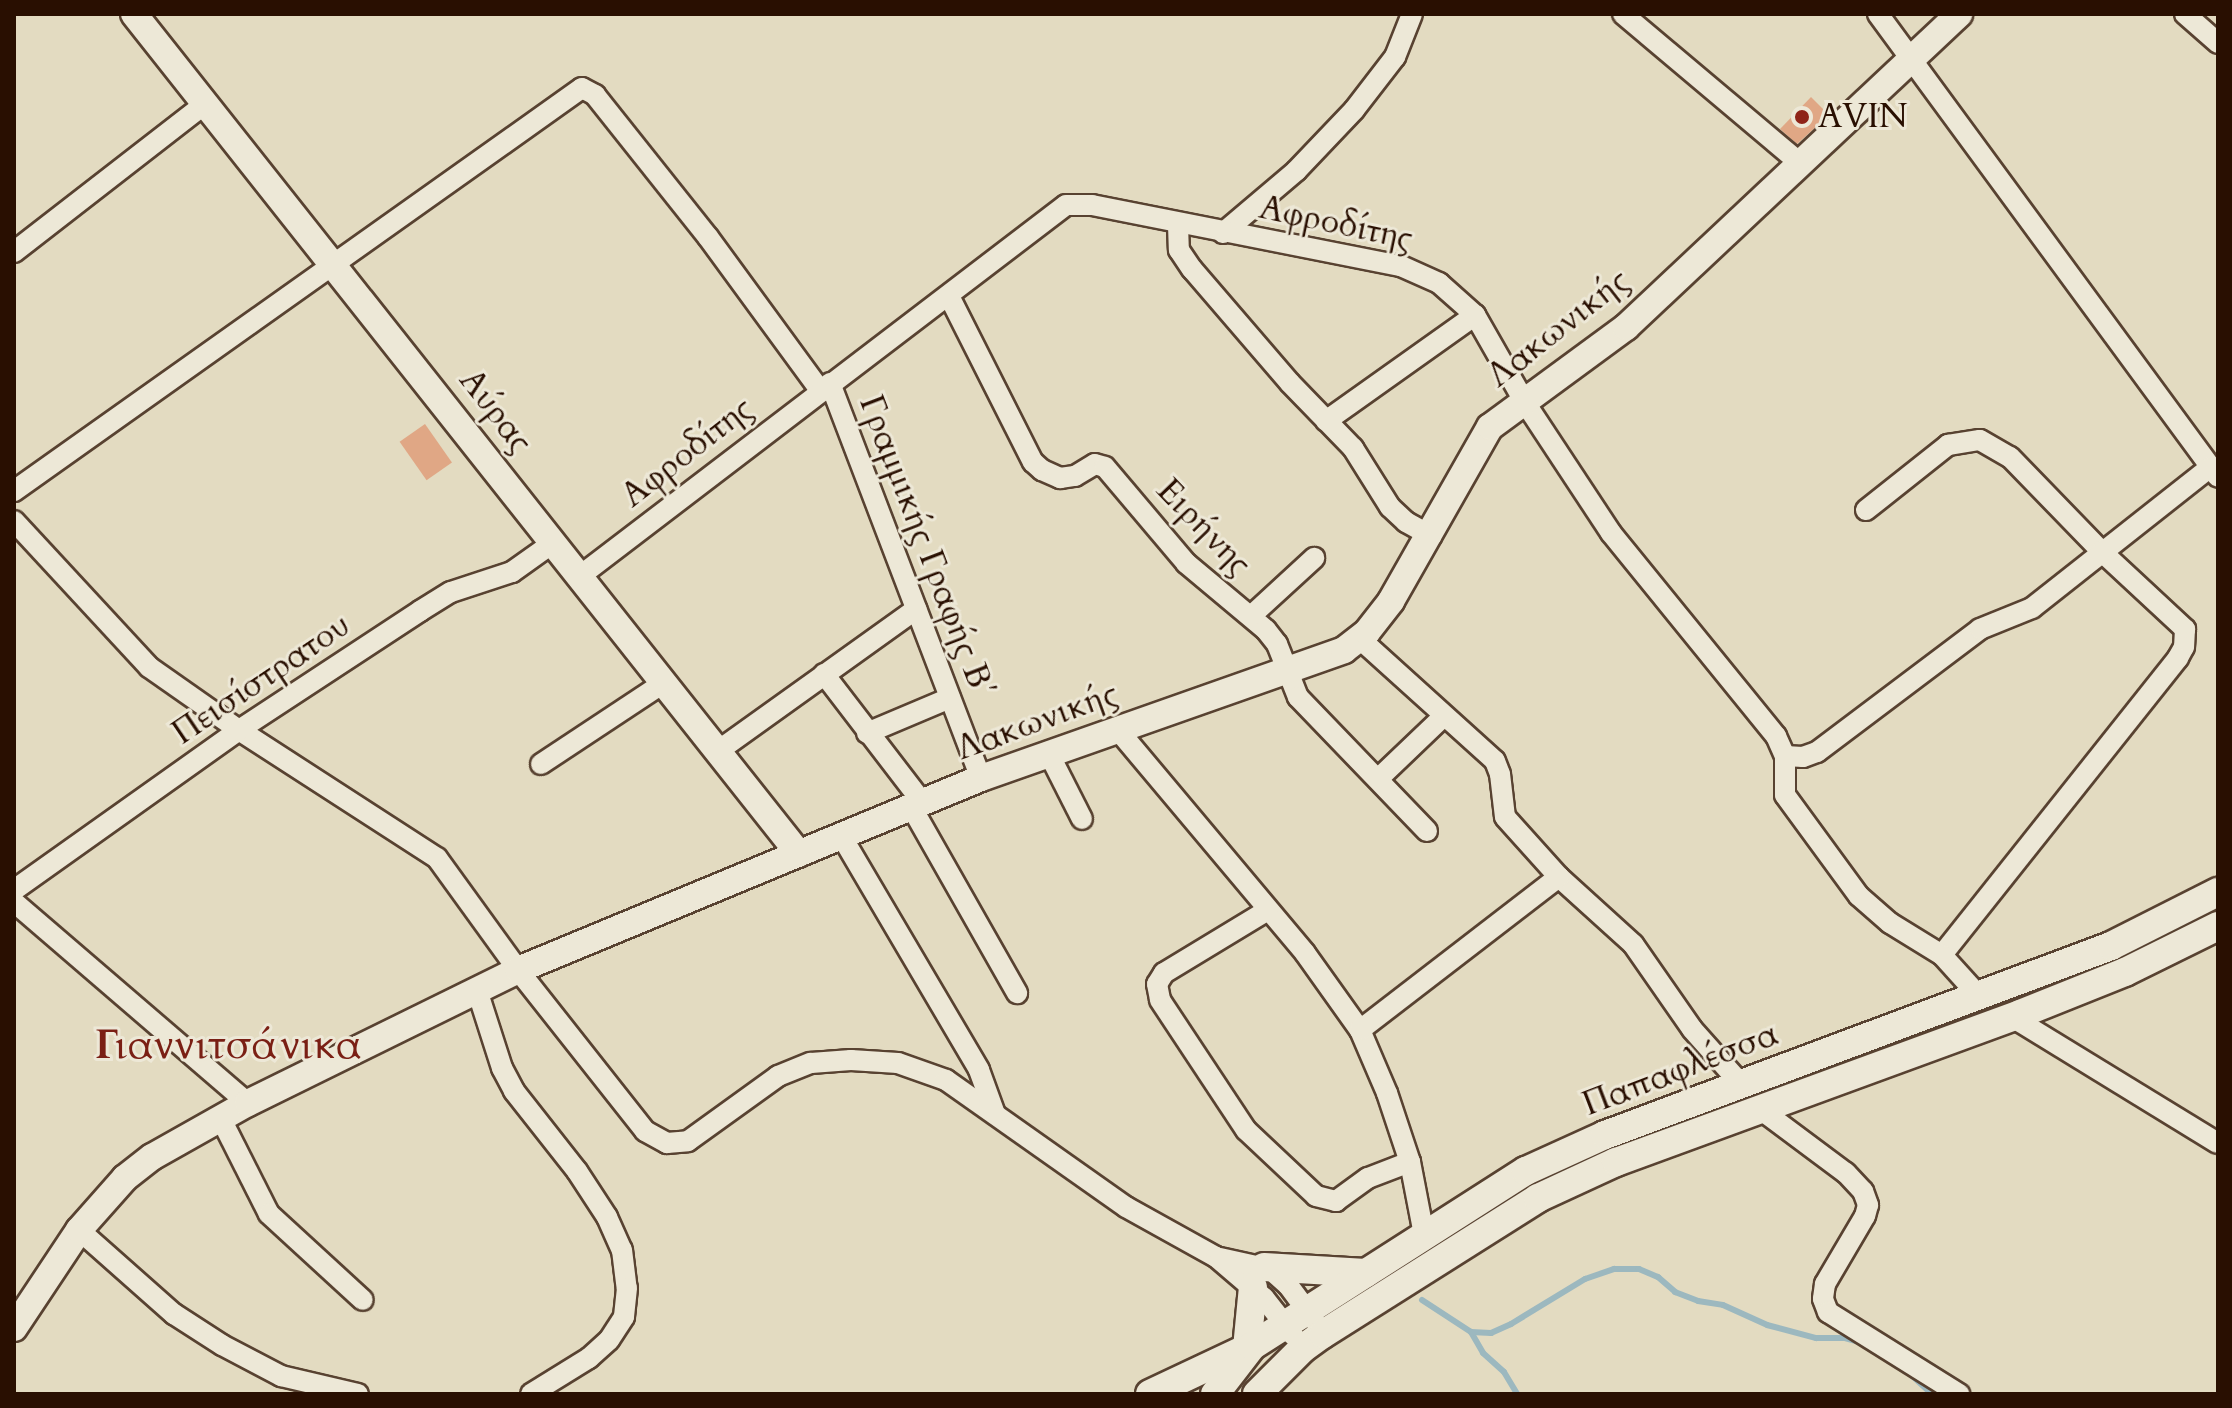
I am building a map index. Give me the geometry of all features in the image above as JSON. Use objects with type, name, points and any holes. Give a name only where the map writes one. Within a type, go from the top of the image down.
[{"type":"main road","name":"Παπαφλέσσα","points":[[1257,1394],[1305,1330],[1366,1273],[1526,1171],[1605,1135],[2111,946],[2218,892]]},
{"type":"main road","name":"Παπαφλέσσα","points":[[1215,1394],[1250,1347],[1305,1330],[1538,1198],[1616,1162],[2012,1017],[2125,972],[2218,926]]},
{"type":"main road","points":[[1150,1394],[1250,1347],[1259,1277],[1366,1273]]},
{"type":"street","name":"Αύρας","points":[[134,14],[334,262],[799,854]]},
{"type":"street","points":[[1223,233],[1296,171],[1354,110],[1395,57],[1412,14]]},
{"type":"street","points":[[1623,14],[1800,163]]},
{"type":"street","points":[[1878,14],[2214,473],[2101,551],[2032,608],[1980,629],[1817,752],[1803,757],[1785,756],[1785,795],[1859,896],[1890,923],[1942,955],[1979,996]]},
{"type":"street","name":"Λακωνικής","points":[[14,1328],[99,1204],[152,1157],[248,1103],[518,970],[981,778],[1048,752],[1337,654],[1359,638],[1391,601],[1431,536],[1484,434],[1626,327],[1959,14]]},
{"type":"street","points":[[2185,14],[2218,43]]},
{"type":"street","name":"Γραμμικής Γραφής Β΄","points":[[334,262],[573,92],[585,88],[595,95],[825,386],[981,778]]},
{"type":"street","points":[[14,252],[205,104]]},
{"type":"street","name":"Αφροδίτης","points":[[580,576],[1066,205],[1092,205],[1178,225],[1401,266],[1439,283],[1475,315],[1524,401],[1611,533],[1762,718],[1785,756]]},
{"type":"street","points":[[1178,225],[1179,250],[1184,258],[1353,448],[1390,507],[1406,522],[1431,536]]},
{"type":"street","points":[[14,491],[334,262]]},
{"type":"street","name":"Ειρήνης","points":[[949,296],[1028,455],[1037,466],[1047,473],[1067,478],[1101,464],[1186,563],[1251,616],[1277,644],[1301,702],[1427,831]]},
{"type":"street","points":[[1326,421],[1475,315]]},
{"type":"street","points":[[1866,510],[1948,445],[1980,440],[2010,457],[2101,551],[2183,626],[2184,647],[1942,955]]},
{"type":"street","points":[[14,521],[149,667],[239,730],[437,858],[518,970],[645,1131],[667,1143],[688,1141],[778,1076],[811,1063],[851,1060],[898,1063],[946,1080],[1126,1207],[1259,1277],[1305,1330]]},
{"type":"street","name":"Πεισίστρατου","points":[[14,890],[239,730],[440,598],[512,572],[554,542]]},
{"type":"street","points":[[1251,616],[1314,558]]},
{"type":"street","points":[[718,751],[916,609]]},
{"type":"street","points":[[1359,638],[1495,761],[1500,774],[1503,815],[1559,877],[1633,944],[1692,1029],[1741,1084]]},
{"type":"street","points":[[824,674],[918,806],[1017,993]]},
{"type":"street","points":[[541,764],[665,682]]},
{"type":"street","points":[[867,733],[950,698]]},
{"type":"street","points":[[1378,779],[1444,716]]},
{"type":"street","points":[[1118,730],[1331,986],[1360,1030],[1387,1093],[1410,1162],[1424,1235]]},
{"type":"street","points":[[1048,752],[1082,819]]},
{"type":"street","points":[[842,837],[979,1070],[995,1114]]},
{"type":"street","points":[[1360,1030],[1559,877]]},
{"type":"street","points":[[14,902],[248,1103]]},
{"type":"street","points":[[1268,910],[1164,973],[1157,984],[1160,1000],[1246,1130],[1316,1196],[1336,1201],[1368,1178],[1410,1162]]},
{"type":"street","points":[[477,990],[502,1068],[514,1091],[577,1171],[607,1217],[622,1250],[627,1288],[624,1317],[609,1340],[589,1358],[531,1394]]},
{"type":"street","points":[[2012,1017],[2218,1143]]},
{"type":"street","points":[[1760,1109],[1846,1173],[1863,1191],[1868,1205],[1865,1216],[1825,1284],[1823,1299],[1828,1312],[1900,1354],[1959,1394]]},
{"type":"street","points":[[221,1119],[269,1214],[363,1300]]},
{"type":"street","points":[[79,1230],[174,1314],[222,1345],[281,1376],[358,1394]]},
{"type":"building","points":[[1811,97],[1829,115],[1797,144],[1780,129]]},
{"type":"building","points":[[425,424],[452,463],[427,480],[400,442]]},
{"type":"waterway","points":[[1471,1332],[1491,1333],[1511,1324],[1585,1279],[1614,1269],[1639,1269],[1658,1277],[1675,1292],[1698,1301],[1723,1305],[1767,1325],[1816,1338],[1845,1338],[1863,1343]]},
{"type":"waterway","points":[[1422,1300],[1471,1332],[1483,1353],[1504,1372],[1517,1394]]},
{"type":"waterway","points":[[1906,1370],[1932,1394]]},
{"type":"place","name":"AVIN","points":[[1802,117]]},
{"type":"district","name":"Γιαννιτσάνικα","points":[[228,1045]]}]
